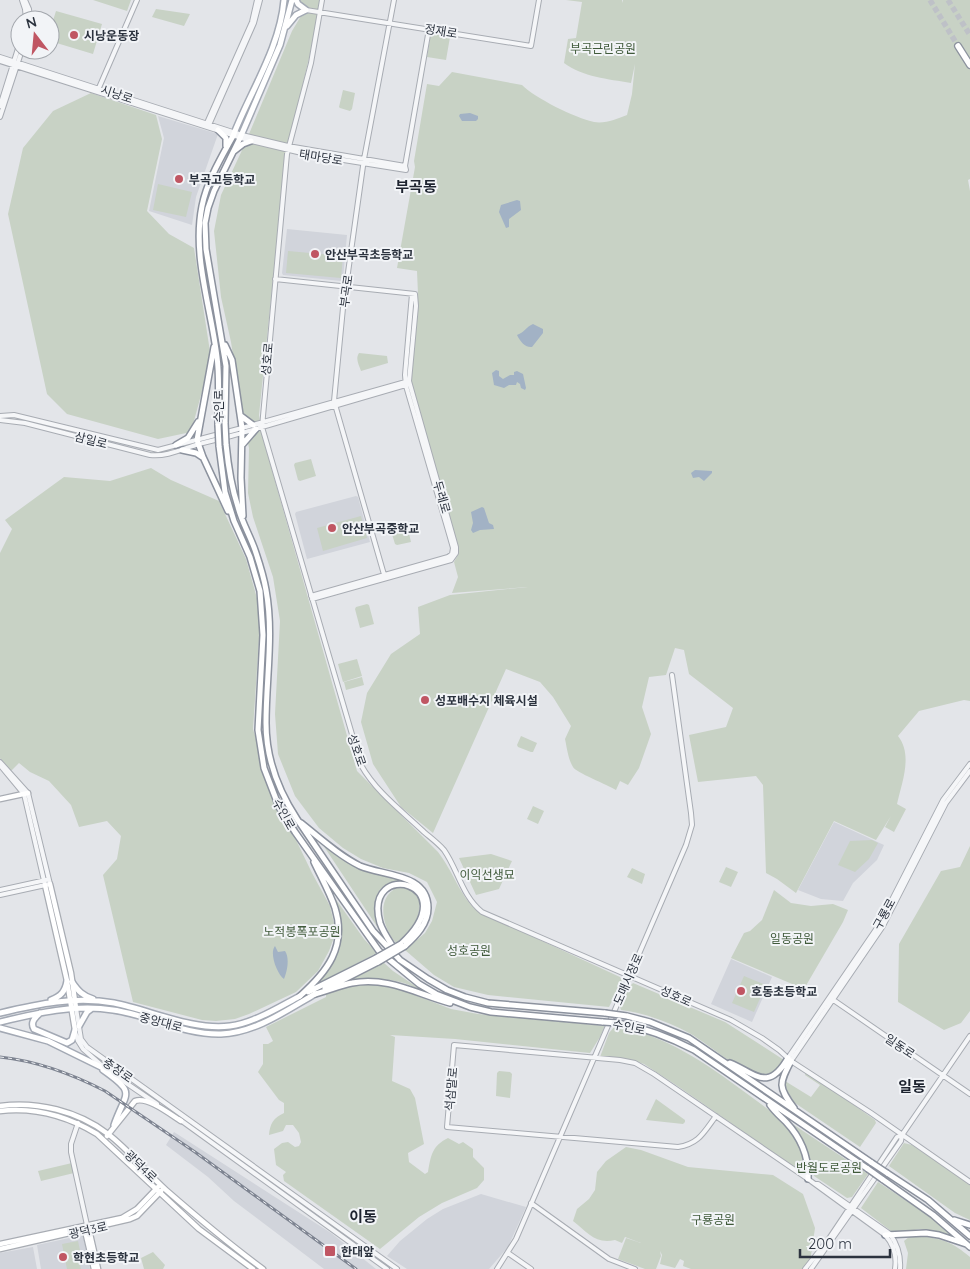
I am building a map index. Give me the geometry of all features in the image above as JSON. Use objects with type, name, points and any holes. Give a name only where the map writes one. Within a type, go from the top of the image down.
[{"type":"highway","points":[[958,46],[970,65]]},
{"type":"main road","name":"수인로","points":[[284,0],[280,24],[272,46],[208,187],[199,225],[200,257],[218,370],[219,446],[225,492],[234,521],[250,557],[260,591],[263,634],[258,730],[264,768],[279,807],[379,951],[419,984],[436,994],[470,1007],[491,1012],[618,1023],[636,1026],[669,1037],[707,1059],[768,1103],[868,1169],[933,1215],[969,1246]]},
{"type":"main road","name":"수인로","points":[[292,0],[280,45],[241,137],[214,190],[205,224],[206,249],[226,366],[225,423],[229,474],[243,524],[256,552],[266,588],[270,632],[266,723],[272,766],[278,786],[286,802],[373,931],[400,960],[440,986],[465,997],[498,1004],[627,1016],[666,1028],[688,1038],[928,1200],[970,1236]]},
{"type":"main road","points":[[296,0],[306,10]]},
{"type":"main road","points":[[286,27],[296,15],[306,10]]},
{"type":"main road","points":[[218,130],[226,138],[225,151]]},
{"type":"main road","points":[[232,152],[250,141]]},
{"type":"main road","points":[[222,338],[232,360],[243,431],[241,478],[243,524]]},
{"type":"main road","points":[[215,342],[198,442],[220,496],[234,521]]},
{"type":"main road","points":[[240,416],[255,427],[243,445]]},
{"type":"main road","points":[[176,445],[188,438],[201,418]]},
{"type":"main road","points":[[182,450],[196,453],[203,457]]},
{"type":"main road","points":[[0,799],[26,794]]},
{"type":"main road","points":[[297,819],[346,858],[378,872],[406,879],[422,888],[426,894],[428,911],[421,928],[403,945],[315,994]]},
{"type":"main road","points":[[300,996],[327,969],[332,959],[338,935],[335,908],[309,852]]},
{"type":"main road","name":"충장로","points":[[47,882],[70,982],[77,1028]]},
{"type":"main road","points":[[400,960],[381,925],[378,914],[382,895],[391,885],[396,883],[409,884],[415,888],[420,893],[424,906],[416,928],[403,945]]},
{"type":"main road","name":"중앙대로","points":[[0,1013],[43,1003],[72,1000],[101,1001],[185,1022],[216,1027],[231,1026],[245,1022],[377,960]]},
{"type":"main road","points":[[43,1003],[59,997],[70,982],[83,994],[101,1001]]},
{"type":"main road","points":[[315,994],[352,983],[383,982],[470,1007]]},
{"type":"main road","name":"중앙대로","points":[[0,1022],[40,1013],[73,1008],[92,1008],[113,1010],[189,1030],[222,1034],[251,1028],[315,994]]},
{"type":"main road","points":[[40,1013],[32,1022],[34,1029],[67,1043],[72,1040],[87,1012],[92,1008]]},
{"type":"main road","points":[[0,1028],[34,1036],[107,1070]]},
{"type":"main road","points":[[56,1046],[55,1042],[59,1040]]},
{"type":"main road","points":[[717,1057],[751,1075],[762,1078],[776,1073],[790,1060]]},
{"type":"main road","points":[[790,1060],[782,1079],[782,1087],[785,1097],[797,1112]]},
{"type":"main road","points":[[90,1061],[122,1084],[125,1089],[126,1099],[114,1126]]},
{"type":"main road","points":[[104,1140],[135,1101],[139,1100],[145,1100],[181,1121]]},
{"type":"main road","points":[[768,1103],[787,1123],[800,1142],[807,1161],[808,1179]]},
{"type":"main road","name":"광덕4로","points":[[0,1106],[18,1104],[54,1109],[90,1123],[108,1134],[160,1188],[263,1269]]},
{"type":"main road","name":"광덕4로","points":[[0,1111],[12,1109],[36,1111],[78,1123],[104,1140],[150,1182],[160,1188],[167,1199],[199,1229],[251,1269]]},
{"type":"main road","points":[[150,1182],[151,1198],[167,1199]]},
{"type":"main road","name":"광덕3로","points":[[0,1244],[130,1219],[137,1216],[160,1188]]},
{"type":"main road","points":[[950,1219],[970,1225]]},
{"type":"main road","points":[[87,1228],[86,1235],[94,1269]]},
{"type":"main road","points":[[87,1228],[98,1269]]},
{"type":"main road","name":"광덕3로","points":[[0,1249],[87,1228]]},
{"type":"main road","points":[[888,1235],[926,1233],[939,1235],[969,1246]]},
{"type":"street","points":[[98,90],[137,0]]},
{"type":"street","points":[[208,125],[254,23],[258,0]]},
{"type":"street","name":"성호로","points":[[322,0],[311,63],[288,149],[262,424],[361,765],[367,776],[442,848],[465,893],[482,912],[731,1020],[762,1038],[790,1060],[970,1182]]},
{"type":"street","name":"부곡로","points":[[384,576],[334,403],[346,286],[364,161],[394,0]]},
{"type":"street","name":"정재로","points":[[306,10],[532,46],[539,0]]},
{"type":"street","name":"태마당로","points":[[233,134],[250,141],[288,149],[406,168],[429,29]]},
{"type":"street","name":"시낭로","points":[[0,57],[15,64]]},
{"type":"street","points":[[0,117],[16,60]]},
{"type":"street","points":[[0,106],[17,60]]},
{"type":"street","name":"시낭로","points":[[0,61],[98,90],[233,134]]},
{"type":"street","name":"시낭로","points":[[208,125],[233,134]]},
{"type":"street","name":"태마당로","points":[[241,137],[288,149]]},
{"type":"street","name":"두레로","points":[[275,278],[412,294],[407,383],[452,548],[452,554],[448,557],[311,597]]},
{"type":"street","points":[[198,442],[243,431],[407,383]]},
{"type":"street","name":"삼일로","points":[[0,416],[14,415],[147,449],[158,450],[198,442]]},
{"type":"street","name":"삼일로","points":[[0,420],[25,423],[150,455],[160,456],[182,450],[198,442]]},
{"type":"street","name":"도매시장로","points":[[497,1269],[508,1253],[531,1203],[686,845],[692,825],[672,675]]},
{"type":"street","name":"충장로","points":[[0,764],[26,794],[47,882]]},
{"type":"street","name":"구룡로","points":[[832,999],[879,925],[943,800],[970,764]]},
{"type":"street","name":"구룡로","points":[[790,1060],[883,926],[946,803],[970,771]]},
{"type":"street","points":[[0,890],[47,882]]},
{"type":"street","points":[[0,895],[47,882]]},
{"type":"street","name":"일동로","points":[[832,999],[970,1094]]},
{"type":"street","name":"충장로","points":[[77,1028],[80,1045],[107,1070],[387,1269]]},
{"type":"street","name":"충장로","points":[[77,1028],[84,1043],[93,1051],[397,1269]]},
{"type":"street","points":[[805,1269],[901,1141],[902,1135],[970,1036]]},
{"type":"street","name":"석삼말로","points":[[716,1116],[701,1137],[694,1142],[678,1147],[447,1128],[454,1045],[620,1060],[635,1063],[716,1116],[888,1235]]},
{"type":"street","points":[[78,1123],[72,1138],[71,1152],[87,1228]]},
{"type":"street","points":[[531,1203],[609,1259],[635,1269]]},
{"type":"street","points":[[811,1269],[851,1210]]},
{"type":"street","points":[[888,1235],[893,1246],[896,1269]]},
{"type":"street","points":[[888,1235],[897,1243],[900,1269]]},
{"type":"street","points":[[508,1253],[531,1269]]},
{"type":"shaded area","name":"부곡고등학교","points":[[158,116],[218,134],[196,197],[192,225],[149,211],[164,138]]},
{"type":"shaded area","name":"안산부곡초등학교","points":[[287,229],[347,235],[343,279],[341,281],[283,275]]},
{"type":"shaded area","name":"안산부곡중학교","points":[[358,497],[370,542],[307,559],[296,512]]},
{"type":"shaded area","points":[[834,822],[884,845],[877,860],[853,883],[843,901],[821,899],[798,890]]},
{"type":"shaded area","name":"호동초등학교","points":[[731,959],[772,977],[752,1022],[711,1004]]},
{"type":"shaded area","points":[[174,1132],[331,1233],[376,1269],[324,1269],[234,1201],[208,1177],[166,1145]]},
{"type":"shaded area","points":[[481,1194],[526,1207],[508,1247],[489,1269],[407,1269],[387,1256],[400,1241],[427,1219],[443,1209]]},
{"type":"shaded area","name":"학현초등학교","points":[[83,1235],[90,1269],[41,1269],[37,1245]]},
{"type":"shaded area","points":[[33,1247],[37,1269],[0,1269],[0,1253]]},
{"type":"green space","points":[[93,0],[131,0],[127,11]]},
{"type":"green space","name":"성호공원","points":[[300,0],[320,0],[310,54],[286,154],[259,415],[262,435],[357,771],[438,852],[461,891],[477,911],[620,977],[622,981],[609,1007],[488,995],[454,987],[434,975],[405,950],[425,933],[432,921],[437,902],[427,882],[409,873],[383,868],[361,859],[343,848],[319,828],[295,796],[278,754],[275,714],[280,621],[273,577],[253,517],[248,493],[249,448],[231,342],[221,297],[214,231],[221,195],[244,146],[292,31],[301,16]]},
{"type":"green space","name":"부곡근린공원","points":[[566,0],[622,0],[623,3],[623,0],[970,0],[970,179],[968,180],[970,191],[970,701],[964,700],[919,711],[898,736],[905,752],[906,760],[897,804],[906,809],[894,832],[885,827],[891,816],[876,840],[834,821],[796,893],[766,873],[763,785],[756,776],[698,782],[689,735],[726,727],[733,708],[689,674],[684,650],[675,648],[666,675],[649,677],[642,707],[651,734],[639,768],[628,785],[620,781],[616,790],[579,772],[573,767],[565,739],[571,726],[553,697],[540,682],[506,669],[433,833],[401,807],[373,764],[361,722],[367,693],[391,654],[420,634],[418,607],[450,595],[528,587],[452,593],[458,577],[454,562],[459,553],[458,546],[411,382],[418,294],[417,271],[397,268],[415,167],[414,161],[427,84],[439,86],[452,72],[522,85],[536,96],[556,107],[594,122],[607,122],[627,115],[632,94],[635,64],[631,83],[587,74],[564,63],[568,39],[576,38],[582,2]]},
{"type":"green space","points":[[156,9],[190,14],[184,26],[152,17]]},
{"type":"green space","name":"시낭운동장","points":[[60,12],[102,24],[93,54],[60,44]]},
{"type":"green space","points":[[431,33],[450,37],[446,60],[427,57]]},
{"type":"green space","points":[[343,90],[355,93],[350,111],[339,107]]},
{"type":"green space","points":[[91,93],[156,115],[162,139],[147,211],[169,234],[194,248],[211,358],[191,432],[158,439],[67,414],[47,394],[8,214],[23,148],[53,111]]},
{"type":"green space","points":[[158,184],[192,192],[186,217],[153,210]]},
{"type":"green space","points":[[288,251],[343,256],[341,278],[286,273]]},
{"type":"green space","points":[[359,353],[387,356],[388,363],[361,371],[357,360]]},
{"type":"green space","points":[[311,459],[316,476],[298,480],[295,463]]},
{"type":"green space","name":"노적봉폭포공원","points":[[151,468],[171,480],[219,501],[246,559],[258,602],[260,624],[253,729],[269,784],[330,906],[336,932],[329,951],[318,971],[296,992],[235,1019],[202,1020],[133,1002],[103,875],[117,859],[121,836],[107,821],[79,827],[71,805],[49,781],[30,772],[19,763],[11,771],[0,758],[0,553],[12,529],[5,520],[64,477],[110,481]]},
{"type":"green space","points":[[361,516],[367,538],[323,551],[317,528]]},
{"type":"green space","points":[[407,525],[411,542],[395,544],[391,531]]},
{"type":"green space","points":[[367,604],[369,605],[374,624],[360,628],[355,609]]},
{"type":"green space","points":[[357,659],[362,676],[343,682],[338,664]]},
{"type":"green space","points":[[362,677],[364,685],[346,690],[344,682]]},
{"type":"green space","points":[[521,736],[537,743],[533,752],[518,747]]},
{"type":"green space","points":[[533,806],[544,811],[538,824],[527,819]]},
{"type":"green space","points":[[872,840],[878,843],[869,859],[855,872],[838,865],[850,841]]},
{"type":"green space","points":[[321,842],[341,858],[361,869],[406,881],[387,884],[377,894],[375,910],[378,928]]},
{"type":"green space","points":[[970,846],[970,1011],[961,1023],[944,1030],[898,1002],[899,944],[941,871],[960,867]]},
{"type":"green space","name":"이익선생묘","points":[[491,854],[512,861],[499,889],[476,895],[459,858]]},
{"type":"green space","points":[[726,867],[738,872],[731,887],[719,882]]},
{"type":"green space","points":[[632,868],[645,874],[642,884],[627,877]]},
{"type":"green space","points":[[402,886],[410,888],[420,899],[420,906],[417,918],[411,929],[396,943],[387,928],[383,911],[388,895],[393,890]]},
{"type":"green space","name":"일동공원","points":[[774,890],[791,903],[811,906],[833,904],[848,910],[804,989],[731,958],[744,933],[750,931],[762,920]]},
{"type":"green space","points":[[332,894],[364,939],[377,953],[317,984],[333,961],[341,936],[338,908]]},
{"type":"green space","points":[[383,962],[426,993],[407,984],[387,980],[337,984]]},
{"type":"green space","points":[[744,976],[766,985],[754,1012],[732,1003]]},
{"type":"green space","points":[[633,983],[725,1022],[784,1060],[771,1075],[756,1075],[737,1066],[683,1030],[648,1016],[621,1010],[620,1007],[628,988]]},
{"type":"green space","points":[[366,984],[397,988],[451,1009],[478,1014],[605,1026],[590,1053],[455,1039],[390,1035],[395,1037],[392,1081],[410,1089],[415,1098],[424,1144],[408,1153],[409,1162],[425,1174],[428,1172],[431,1156],[435,1148],[448,1138],[459,1144],[463,1142],[473,1149],[473,1157],[484,1168],[484,1180],[477,1188],[442,1203],[419,1217],[380,1249],[284,1181],[283,1175],[286,1172],[276,1165],[274,1149],[282,1143],[288,1142],[295,1147],[299,1146],[301,1142],[299,1133],[293,1125],[286,1125],[283,1131],[269,1135],[273,1122],[284,1113],[284,1103],[279,1100],[258,1072],[263,1064],[263,1044],[273,1041],[266,1027],[326,997],[326,994],[339,988]]},
{"type":"green space","points":[[615,1026],[633,1030],[668,1043],[716,1071],[766,1108],[779,1118],[795,1136],[800,1144],[807,1171],[803,1173],[644,1064],[629,1059],[600,1057],[609,1033]]},
{"type":"green space","points":[[499,1071],[512,1074],[510,1098],[496,1096],[497,1073]]},
{"type":"green space","points":[[806,1071],[875,1120],[876,1123],[860,1147],[795,1103],[787,1091],[785,1081],[811,1097],[820,1085],[805,1075]]},
{"type":"green space","points":[[656,1099],[685,1120],[685,1122],[683,1124],[646,1120]]},
{"type":"green space","name":"반월도로공원","points":[[791,1123],[868,1174],[852,1197],[847,1198],[814,1176],[804,1146]]},
{"type":"green space","points":[[904,1143],[912,1145],[970,1184],[970,1220],[955,1213],[889,1166]]},
{"type":"green space","name":"구룡공원","points":[[626,1147],[641,1150],[688,1167],[773,1175],[803,1194],[815,1228],[810,1262],[803,1269],[691,1269],[683,1266],[684,1261],[680,1259],[675,1268],[660,1264],[662,1255],[660,1251],[661,1256],[656,1269],[645,1269],[618,1259],[626,1238],[641,1243],[625,1237],[622,1243],[615,1240],[602,1241],[587,1233],[573,1221],[577,1209],[589,1199],[595,1190],[597,1172],[606,1161]]},
{"type":"green space","points":[[72,1163],[74,1173],[41,1181],[38,1171]]},
{"type":"green space","points":[[878,1182],[928,1215],[952,1236],[919,1229],[899,1233],[891,1231],[861,1208]]},
{"type":"green space","points":[[922,1236],[943,1240],[958,1248],[970,1257],[970,1269],[906,1269],[908,1253],[904,1241],[909,1237]]},
{"type":"green space","points":[[78,1241],[83,1264],[80,1265],[81,1269],[67,1269],[62,1244]]},
{"type":"green space","points":[[153,1252],[165,1265],[163,1269],[144,1269],[141,1258]]},
{"type":"water","points":[[470,113],[478,116],[476,121],[462,121],[459,116],[460,114]]},
{"type":"water","points":[[517,200],[520,201],[521,210],[509,219],[509,227],[506,228],[499,212],[501,205]]},
{"type":"water","points":[[533,324],[543,329],[543,333],[532,347],[529,347],[523,344],[517,335]]},
{"type":"water","points":[[496,370],[499,371],[499,376],[503,379],[514,375],[514,372],[517,371],[523,374],[525,390],[517,382],[516,385],[509,385],[504,388],[494,385],[492,373]]},
{"type":"water","points":[[695,470],[712,471],[712,473],[704,481],[699,477],[693,478],[691,473]]},
{"type":"water","points":[[482,507],[489,523],[493,525],[494,529],[480,530],[473,533],[471,530],[473,523],[471,512]]},
{"type":"water","points":[[275,946],[278,952],[285,951],[287,954],[288,965],[284,979],[275,963],[273,949]]},
{"type":"tunnel","points":[[930,0],[958,46]]},
{"type":"tunnel","points":[[948,0],[970,35]]},
{"type":"railway","points":[[0,1057],[54,1069],[105,1091],[195,1152],[356,1269]]},
{"type":"place","name":"시낭운동장","points":[[74,35]]},
{"type":"place","name":"부곡고등학교","points":[[179,179]]},
{"type":"place","name":"안산부곡초등학교","points":[[315,254]]},
{"type":"place","name":"안산부곡중학교","points":[[332,528]]},
{"type":"place","name":"성포배수지 체육시설","points":[[425,700]]},
{"type":"place","name":"호동초등학교","points":[[741,991]]},
{"type":"place","name":"한대앞","points":[[330,1251]]},
{"type":"place","name":"학현초등학교","points":[[63,1257]]},
{"type":"district","name":"부곡동","points":[[416,186]]},
{"type":"district","name":"일동","points":[[912,1086]]},
{"type":"district","name":"이동","points":[[363,1216]]}]
